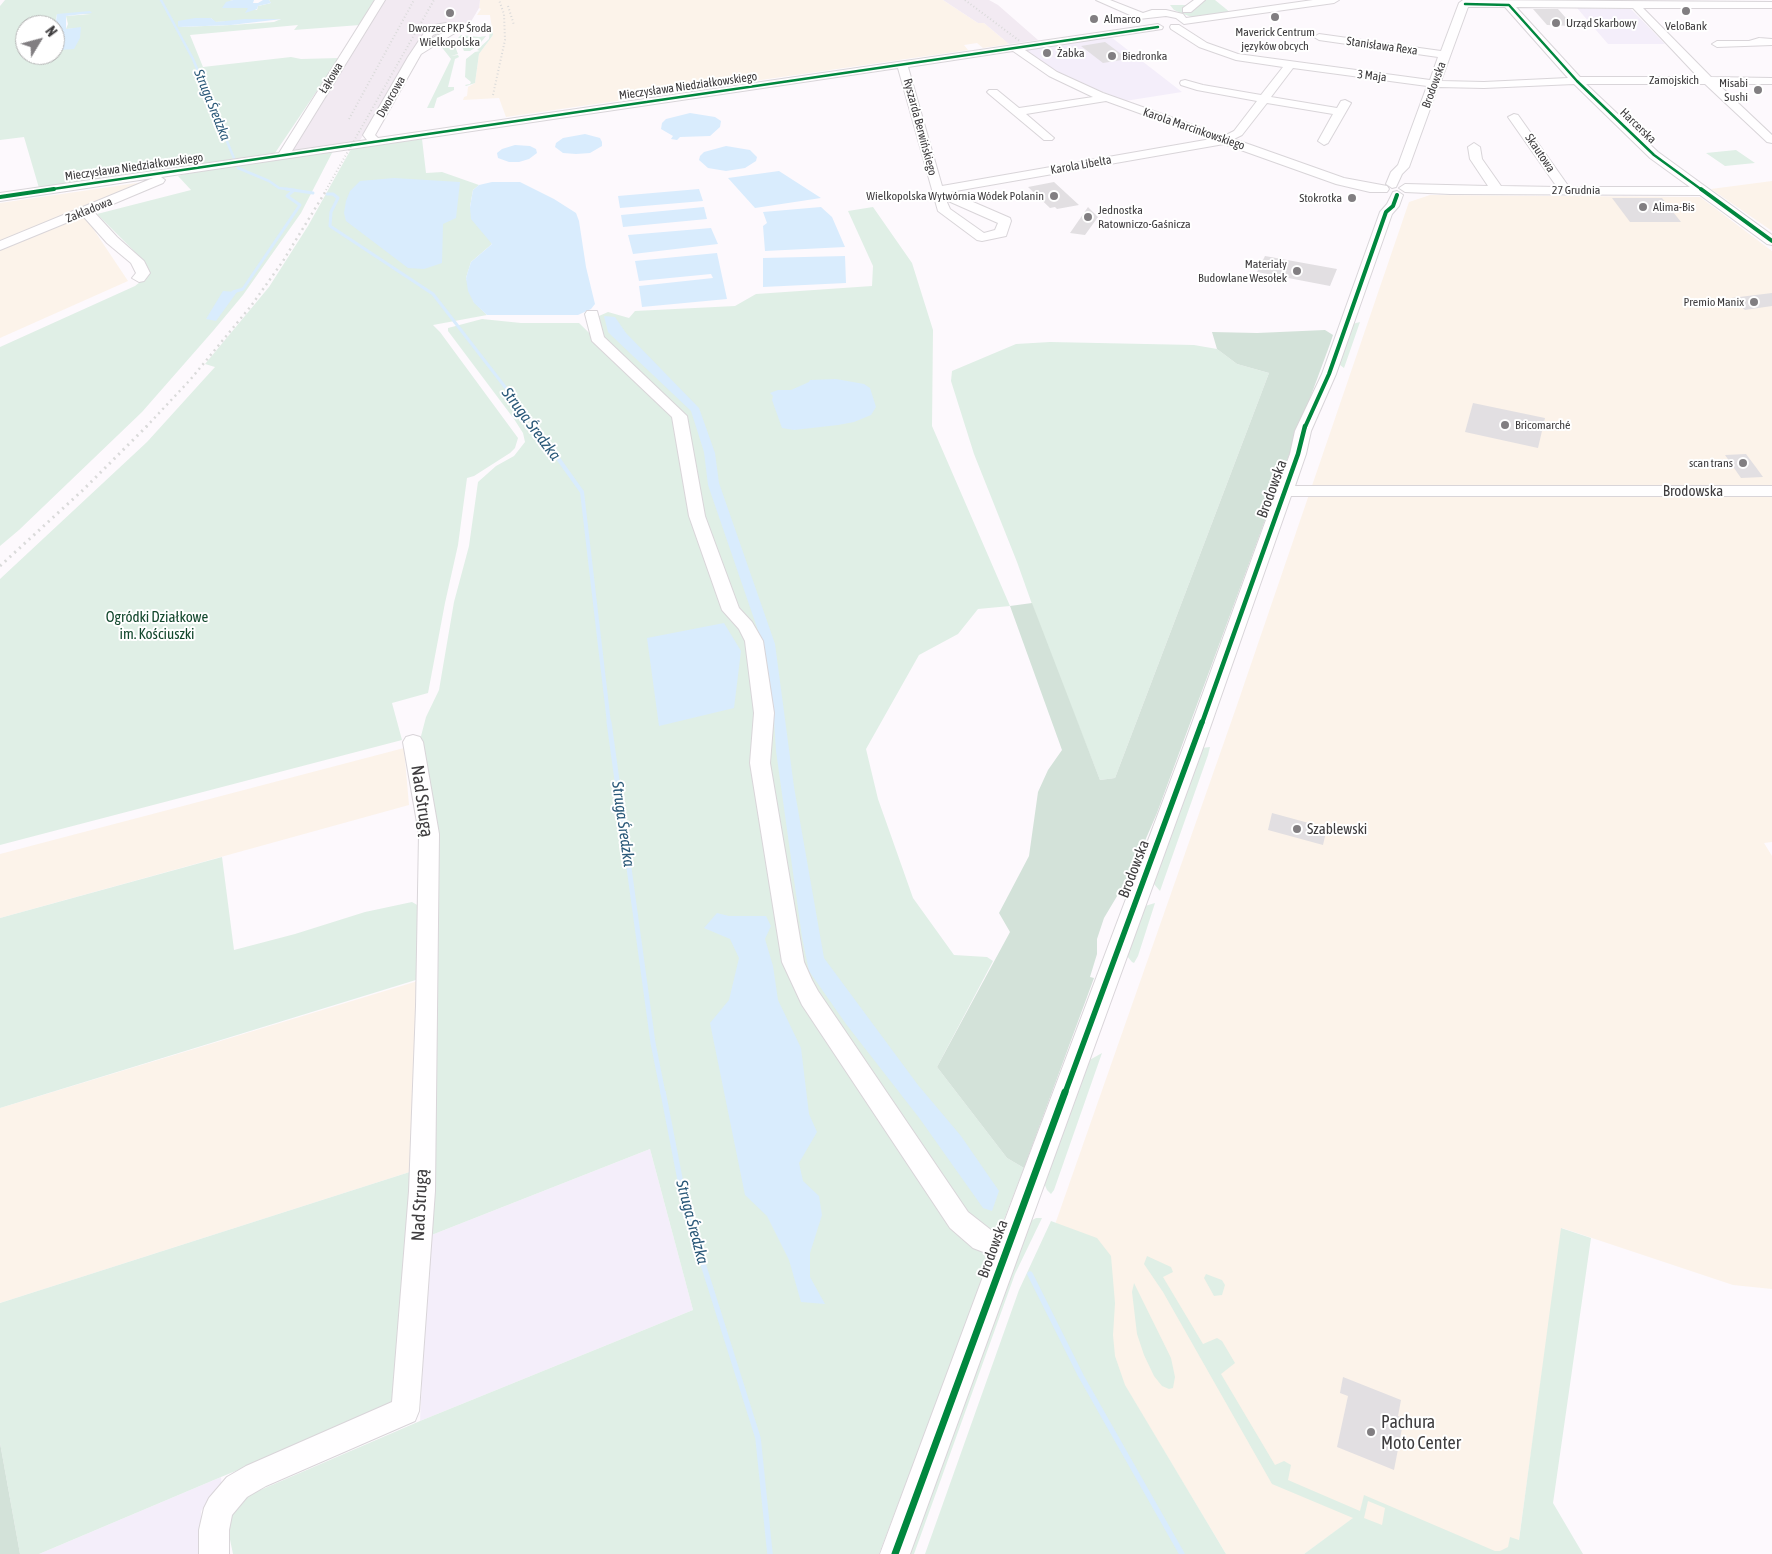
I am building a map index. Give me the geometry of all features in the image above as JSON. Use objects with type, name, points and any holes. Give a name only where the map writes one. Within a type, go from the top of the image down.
[{"type":"street","name":"Łąkowa","points":[[276,156],[380,0]]},
{"type":"street","points":[[1101,0],[1158,27],[1334,0]]},
{"type":"street","points":[[1162,0],[1166,13]]},
{"type":"street","points":[[1187,10],[1200,0]]},
{"type":"street","points":[[1639,2],[1638,9],[1707,80],[1771,140]]},
{"type":"street","points":[[1468,3],[1509,5],[1639,2],[1772,5]]},
{"type":"street","name":"Brodowska","points":[[895,1554],[1148,868],[1298,454],[1315,431],[1326,407],[1329,374],[1386,212],[1393,206],[1396,190],[1404,174],[1403,167],[1445,55],[1468,3]]},
{"type":"street","name":"Harcerska","points":[[1509,5],[1577,81],[1654,155],[1772,241]]},
{"type":"street","name":"Mieczysława Niedziałkowskiego","points":[[0,197],[1014,48],[1137,28],[1152,13],[1166,13]]},
{"type":"street","name":"3 Maja","points":[[1166,13],[1178,16],[1179,24],[1203,45],[1222,53],[1247,59],[1434,84],[1484,85],[1577,81]]},
{"type":"street","name":"Mieczysława Niedziałkowskiego","points":[[1096,35],[1158,27]]},
{"type":"street","name":"Stanisława Rexa","points":[[1319,37],[1445,55]]},
{"type":"street","points":[[1717,44],[1772,42]]},
{"type":"street","name":"Karola Marcinkowskiego","points":[[1014,48],[1053,74],[1106,98],[1340,181],[1370,188],[1396,190]]},
{"type":"street","name":"Dworcowa","points":[[374,142],[369,135],[418,51]]},
{"type":"street","name":"Ryszarda Berwińskiego","points":[[902,64],[937,190],[944,211],[982,238],[1001,233],[1006,221],[937,190]]},
{"type":"street","points":[[1224,140],[1238,133],[1290,65]]},
{"type":"street","name":"Zamojskich","points":[[1577,81],[1772,81]]},
{"type":"street","points":[[1185,83],[1201,88],[1263,99],[1343,107],[1324,141]]},
{"type":"street","points":[[993,92],[1048,138]]},
{"type":"street","points":[[1018,112],[1106,98]]},
{"type":"street","name":"Skautowa","points":[[1514,116],[1565,190]]},
{"type":"street","name":"Karola Libelta","points":[[937,190],[1224,140]]},
{"type":"street","points":[[1474,147],[1476,159],[1497,190]]},
{"type":"street","name":"Zakładowa","points":[[0,246],[149,186],[176,171]]},
{"type":"street","name":"27 Grudnia","points":[[1396,190],[1703,191]]},
{"type":"street","points":[[86,211],[112,240],[137,261],[143,273],[139,278]]},
{"type":"street","points":[[592,314],[597,338],[679,416],[697,516],[731,610],[746,626],[754,641],[764,712],[760,762],[793,962],[810,998],[959,1220],[982,1239],[1006,1251]]},
{"type":"street","name":"Brodowska","points":[[1285,491],[1772,491]]},
{"type":"street","name":"Nad Strugą","points":[[214,1554],[214,1530],[219,1508],[237,1487],[256,1476],[405,1411],[422,1191],[427,987],[428,834],[413,742]]},
{"type":"shaded area","points":[[385,0],[480,0],[479,8],[469,25],[429,25],[359,142],[289,153]]},
{"type":"shaded area","points":[[480,0],[943,0],[978,23],[984,23],[1009,44],[983,48],[977,43],[964,45],[968,50],[506,117],[499,98],[463,100],[467,96],[468,87],[475,83],[479,54],[493,35],[490,15],[477,15],[481,9],[479,8]]},
{"type":"shaded area","points":[[943,0],[989,0],[998,5],[1038,40],[1009,44],[984,23],[978,23]]},
{"type":"shaded area","points":[[1577,8],[1631,9],[1665,44],[1608,44]]},
{"type":"shaded area","points":[[1111,37],[1182,92],[1125,101],[1057,73],[1023,50]]},
{"type":"shaded area","points":[[1772,181],[1772,231],[1711,189]]},
{"type":"shaded area","points":[[144,182],[80,209],[128,281],[0,338],[0,203]]},
{"type":"shaded area","points":[[1430,195],[1700,197],[1772,251],[1772,842],[1764,843],[1772,856],[1772,1289],[1733,1285],[1562,1228],[1517,1554],[1440,1554],[1354,1518],[1304,1554],[1226,1554],[1045,1253],[1236,708],[1409,202]]},
{"type":"shaded area","points":[[1325,330],[1333,335],[1330,344],[1157,813],[1132,871],[1104,918],[1097,939],[1097,954],[1090,977],[1094,978],[1024,1168],[1007,1158],[937,1067],[1010,932],[999,913],[1029,856],[1038,792],[1048,770],[1062,750],[1010,606],[1032,603],[1100,780],[1115,778],[1269,373],[1237,364],[1217,349],[1212,332],[1257,333]]},
{"type":"shaded area","points":[[404,748],[409,805],[0,918],[0,854]]},
{"type":"shaded area","points":[[421,980],[416,1170],[0,1303],[0,1108]]},
{"type":"shaded area","points":[[650,1149],[693,1310],[420,1421],[429,1236]]},
{"type":"shaded area","points":[[0,1443],[20,1554],[0,1554]]},
{"type":"shaded area","points":[[221,1477],[222,1488],[201,1511],[202,1548],[204,1554],[39,1554]]},
{"type":"green space","points":[[5,0],[233,0],[223,8],[249,7],[257,10],[258,6],[271,3],[269,0],[376,0],[360,25],[294,30],[298,25],[190,35],[203,67],[291,57],[301,59],[339,58],[275,153],[39,188],[24,137],[0,140],[0,6]],"holes":[[[201,18],[211,18],[215,22],[281,19],[274,22],[179,27]]]},
{"type":"green space","points":[[1202,0],[1215,0],[1231,13],[1191,17],[1174,10],[1170,5],[1187,5]]},
{"type":"green space","points":[[490,30],[492,30],[493,35],[479,54],[475,83],[466,86],[471,82],[465,77],[466,59],[475,52],[480,51],[477,50],[489,39]]},
{"type":"green space","points":[[461,35],[486,36],[478,46],[470,51],[464,51],[458,38]]},
{"type":"green space","points":[[449,39],[453,41],[458,54],[451,56],[458,55],[459,57],[455,59],[448,87],[454,87],[454,90],[437,98],[434,108],[427,108],[451,59],[440,45]]},
{"type":"green space","name":"Ogródki Działkowe im. Kościuszki","points":[[422,139],[426,173],[442,172],[479,185],[473,190],[470,207],[492,244],[471,262],[466,278],[474,302],[487,315],[433,325],[518,438],[515,448],[510,453],[474,476],[467,478],[458,545],[428,693],[392,703],[402,740],[0,845],[0,579],[147,442],[215,367],[205,364],[269,287],[308,226],[351,149]]},
{"type":"green space","points":[[1736,150],[1755,163],[1725,166],[1706,153]]},
{"type":"green space","points":[[333,151],[301,213],[243,295],[213,331],[142,412],[0,546],[0,347],[135,286],[149,275],[143,260],[97,214],[191,190],[178,176],[185,174]]},
{"type":"green space","points":[[873,207],[912,263],[933,330],[932,426],[1010,606],[978,609],[958,634],[919,655],[866,749],[878,799],[913,898],[954,955],[987,957],[993,961],[937,1067],[1007,1158],[1024,1168],[998,1235],[976,1226],[802,974],[769,796],[765,694],[699,507],[683,415],[601,337],[597,325],[599,316],[608,312],[629,318],[635,311],[735,306],[756,294],[872,286],[873,266],[848,211]]},
{"type":"green space","points":[[482,319],[521,323],[579,323],[675,417],[692,519],[750,642],[789,963],[994,1251],[879,1554],[233,1554],[228,1530],[235,1504],[258,1491],[420,1421],[693,1310],[650,1149],[429,1236],[420,740],[426,717],[439,690],[454,602],[469,546],[478,482],[496,466],[514,456],[525,442],[523,433],[514,419],[448,331],[448,328]]},
{"type":"green space","points":[[1360,322],[1344,368],[1340,365],[1340,359],[1352,324]]},
{"type":"green space","points":[[1050,342],[1194,345],[1217,349],[1237,364],[1269,373],[1115,778],[1100,780],[974,454],[951,381],[952,371],[1016,344]]},
{"type":"green space","points":[[1210,747],[1160,891],[1153,883],[1201,748]]},
{"type":"green space","points":[[222,857],[234,950],[295,934],[365,912],[412,902],[419,906],[419,979],[0,1108],[0,918]]},
{"type":"green space","points":[[1155,903],[1134,963],[1127,956],[1145,906]]},
{"type":"green space","points":[[1102,1053],[1051,1194],[1044,1183],[1086,1062]]},
{"type":"green space","points":[[416,1170],[398,1405],[39,1554],[20,1554],[0,1443],[0,1303]]},
{"type":"green space","points":[[1036,1218],[1042,1218],[1015,1274],[914,1554],[908,1554],[1029,1222]]},
{"type":"green space","points":[[1051,1221],[1097,1238],[1111,1256],[1115,1303],[1113,1335],[1115,1356],[1125,1385],[1226,1554],[925,1554],[1019,1290]]},
{"type":"green space","points":[[1561,1228],[1591,1238],[1553,1503],[1583,1554],[1304,1554],[1353,1518],[1272,1484],[1163,1292],[1144,1264],[1147,1256],[1171,1267],[1173,1272],[1163,1277],[1203,1344],[1217,1338],[1222,1341],[1235,1363],[1221,1374],[1275,1465],[1284,1461],[1291,1465],[1288,1480],[1360,1511],[1364,1495],[1495,1551],[1508,1547],[1510,1537],[1519,1540]],"holes":[[[1368,1501],[1385,1508],[1382,1525],[1364,1518]]]},
{"type":"green space","points":[[1206,1274],[1222,1280],[1225,1285],[1222,1295],[1214,1296],[1204,1278]]},
{"type":"green space","points":[[1134,1283],[1171,1358],[1175,1377],[1173,1388],[1169,1389],[1162,1386],[1154,1376],[1144,1355],[1137,1334],[1132,1292]]},
{"type":"water","points":[[254,0],[253,3],[258,3],[263,0],[269,0],[271,3],[258,6],[257,9],[245,13],[248,8],[222,8],[226,2]]},
{"type":"water","points":[[90,11],[92,13],[66,16],[66,29],[81,27],[80,38],[74,49],[65,50],[65,15],[57,14]]},
{"type":"water","points":[[211,18],[216,22],[245,19],[282,19],[231,25],[178,26],[178,21]]},
{"type":"water","points":[[690,113],[715,117],[721,121],[720,127],[710,136],[680,137],[677,140],[671,139],[673,136],[661,129],[662,123],[666,119]]},
{"type":"water","points":[[585,134],[600,138],[602,146],[590,153],[576,154],[563,153],[555,147],[556,143],[563,138]]},
{"type":"water","points":[[515,145],[530,146],[536,149],[537,153],[529,159],[519,162],[509,162],[498,158],[497,153],[502,149]]},
{"type":"water","points":[[726,146],[750,150],[757,157],[756,161],[745,168],[726,171],[708,168],[699,160],[704,152]]},
{"type":"water","points":[[779,171],[821,198],[755,208],[728,178]]},
{"type":"water","points":[[394,178],[460,182],[456,218],[443,224],[442,263],[424,269],[408,268],[346,221],[344,213],[346,201],[350,191],[360,181]]},
{"type":"water","points":[[492,182],[520,182],[554,199],[576,213],[595,304],[591,309],[578,315],[487,315],[474,303],[468,291],[466,278],[468,271],[471,262],[492,244],[471,219],[470,207],[473,190],[479,185]]},
{"type":"water","points":[[699,189],[703,201],[620,208],[618,196]]},
{"type":"water","points":[[704,207],[707,219],[623,227],[621,215]]},
{"type":"water","points":[[821,207],[832,217],[845,247],[765,251],[763,226],[767,223],[763,212]]},
{"type":"water","points":[[711,228],[718,244],[633,254],[628,235]]},
{"type":"water","points":[[717,253],[727,299],[642,307],[639,286],[713,278],[711,274],[639,281],[635,261]]},
{"type":"water","points":[[845,256],[846,283],[763,287],[763,258]]},
{"type":"water","points":[[223,291],[237,292],[216,321],[206,319]]},
{"type":"water","points":[[604,316],[615,317],[626,333],[699,408],[715,453],[719,483],[775,644],[794,787],[824,958],[918,1085],[961,1136],[999,1191],[992,1211],[983,1208],[920,1119],[846,1024],[809,971],[802,937],[776,751],[773,703],[763,645],[708,485],[704,452],[691,411],[608,332]]},
{"type":"water","points":[[836,379],[864,384],[870,388],[876,407],[871,415],[854,422],[838,425],[794,430],[782,428],[772,400],[773,396],[770,393],[778,390],[791,390],[810,380]]},
{"type":"water","points":[[724,623],[741,651],[734,708],[659,726],[647,638]]},
{"type":"water","points":[[717,913],[729,916],[766,916],[771,926],[765,939],[773,966],[778,1000],[801,1048],[809,1114],[817,1132],[799,1163],[803,1181],[819,1196],[822,1215],[810,1253],[810,1277],[825,1304],[801,1302],[789,1260],[767,1216],[745,1195],[710,1023],[729,1000],[739,958],[730,939],[704,928]]},
{"type":"building","points":[[1533,9],[1558,9],[1573,26],[1547,25]]},
{"type":"building","name":"Biedronka","points":[[1105,42],[1128,59],[1103,63],[1081,46]]},
{"type":"building","name":"Wielkopolska Wytwórnia Wódek Polanin","points":[[1054,182],[1079,205],[1057,209],[1055,207],[1050,208],[1028,187]]},
{"type":"building","name":"Alima-Bis","points":[[1612,198],[1662,198],[1681,222],[1630,222]]},
{"type":"building","points":[[1088,207],[1098,217],[1085,235],[1070,233]]},
{"type":"building","name":"Materiały Budowlane Wesołek","points":[[1265,256],[1337,269],[1330,286],[1257,272]]},
{"type":"building","name":"Premio Manix","points":[[1772,293],[1772,306],[1745,310],[1731,298]]},
{"type":"building","name":"Bricomarché","points":[[1473,403],[1545,418],[1538,448],[1465,432]]},
{"type":"building","name":"scan trans","points":[[1746,454],[1763,477],[1741,478],[1725,455]]},
{"type":"building","name":"Szablewski","points":[[1272,813],[1327,828],[1323,845],[1268,830]]},
{"type":"building","name":"Pachura Moto Center","points":[[1343,1377],[1401,1400],[1398,1416],[1404,1418],[1394,1470],[1337,1447],[1348,1396],[1340,1393]]},
{"type":"waterway","name":"Struga Średzka","points":[[161,0],[193,59],[238,168],[269,181],[279,188],[295,190]]},
{"type":"waterway","name":"Struga Średzka","points":[[286,189],[313,193]]},
{"type":"waterway","points":[[233,292],[243,289],[300,205],[287,196],[293,191]]},
{"type":"waterway","name":"Struga Średzka","points":[[327,194],[333,194],[338,198],[331,212],[330,226],[433,294],[536,427]]},
{"type":"waterway","name":"Struga Średzka","points":[[535,426],[582,492],[609,723]]},
{"type":"waterway","name":"Struga Średzka","points":[[609,722],[653,1043],[663,1093]]},
{"type":"waterway","name":"Struga Średzka","points":[[663,1092],[686,1210],[758,1438],[770,1554]]},
{"type":"waterway","points":[[1030,1274],[1081,1376],[1182,1554]]},
{"type":"railway","points":[[349,119],[414,0]]},
{"type":"railway","points":[[326,190],[434,0]]},
{"type":"railway","points":[[493,95],[505,40],[504,14],[499,0]]},
{"type":"railway","points":[[965,0],[1021,42]]},
{"type":"railway","points":[[508,6],[514,25]]},
{"type":"railway","points":[[146,427],[190,380],[251,306],[283,261],[327,189]]},
{"type":"railway","points":[[0,566],[83,490],[146,427]]},
{"type":"cycle path","points":[[1465,4],[1509,5],[1577,81],[1654,155],[1772,241]]},
{"type":"cycle path","points":[[0,197],[1158,27]]},
{"type":"cycle path","points":[[895,1554],[1194,745],[1298,454],[1303,431],[1329,374],[1386,212],[1393,206],[1397,195]]},
{"type":"place","name":"VeloBank","points":[[1686,11]]},
{"type":"place","name":"Dworzec PKP Środa Wielkopolska","points":[[450,13]]},
{"type":"place","name":"Maverick Centrum języków obcych","points":[[1275,17]]},
{"type":"place","name":"Almarco","points":[[1094,19]]},
{"type":"place","name":"Urząd Skarbowy","points":[[1556,23]]},
{"type":"place","name":"Żabka","points":[[1047,53]]},
{"type":"place","name":"Biedronka","points":[[1112,56]]},
{"type":"place","name":"Misabi Sushi","points":[[1758,90]]},
{"type":"place","name":"Wielkopolska Wytwórnia Wódek Polanin","points":[[1054,196]]},
{"type":"place","name":"Stokrotka","points":[[1352,198]]},
{"type":"place","name":"Alima-Bis","points":[[1643,207]]},
{"type":"place","name":"Jednostka Ratowniczo-Gaśnicza","points":[[1088,217]]},
{"type":"place","name":"Materiały Budowlane Wesołek","points":[[1297,271]]},
{"type":"place","name":"Premio Manix","points":[[1754,302]]},
{"type":"place","name":"Bricomarché","points":[[1505,425]]},
{"type":"place","name":"scan trans","points":[[1743,463]]},
{"type":"place","name":"Szablewski","points":[[1297,829]]},
{"type":"place","name":"Pachura Moto Center","points":[[1371,1432]]}]
